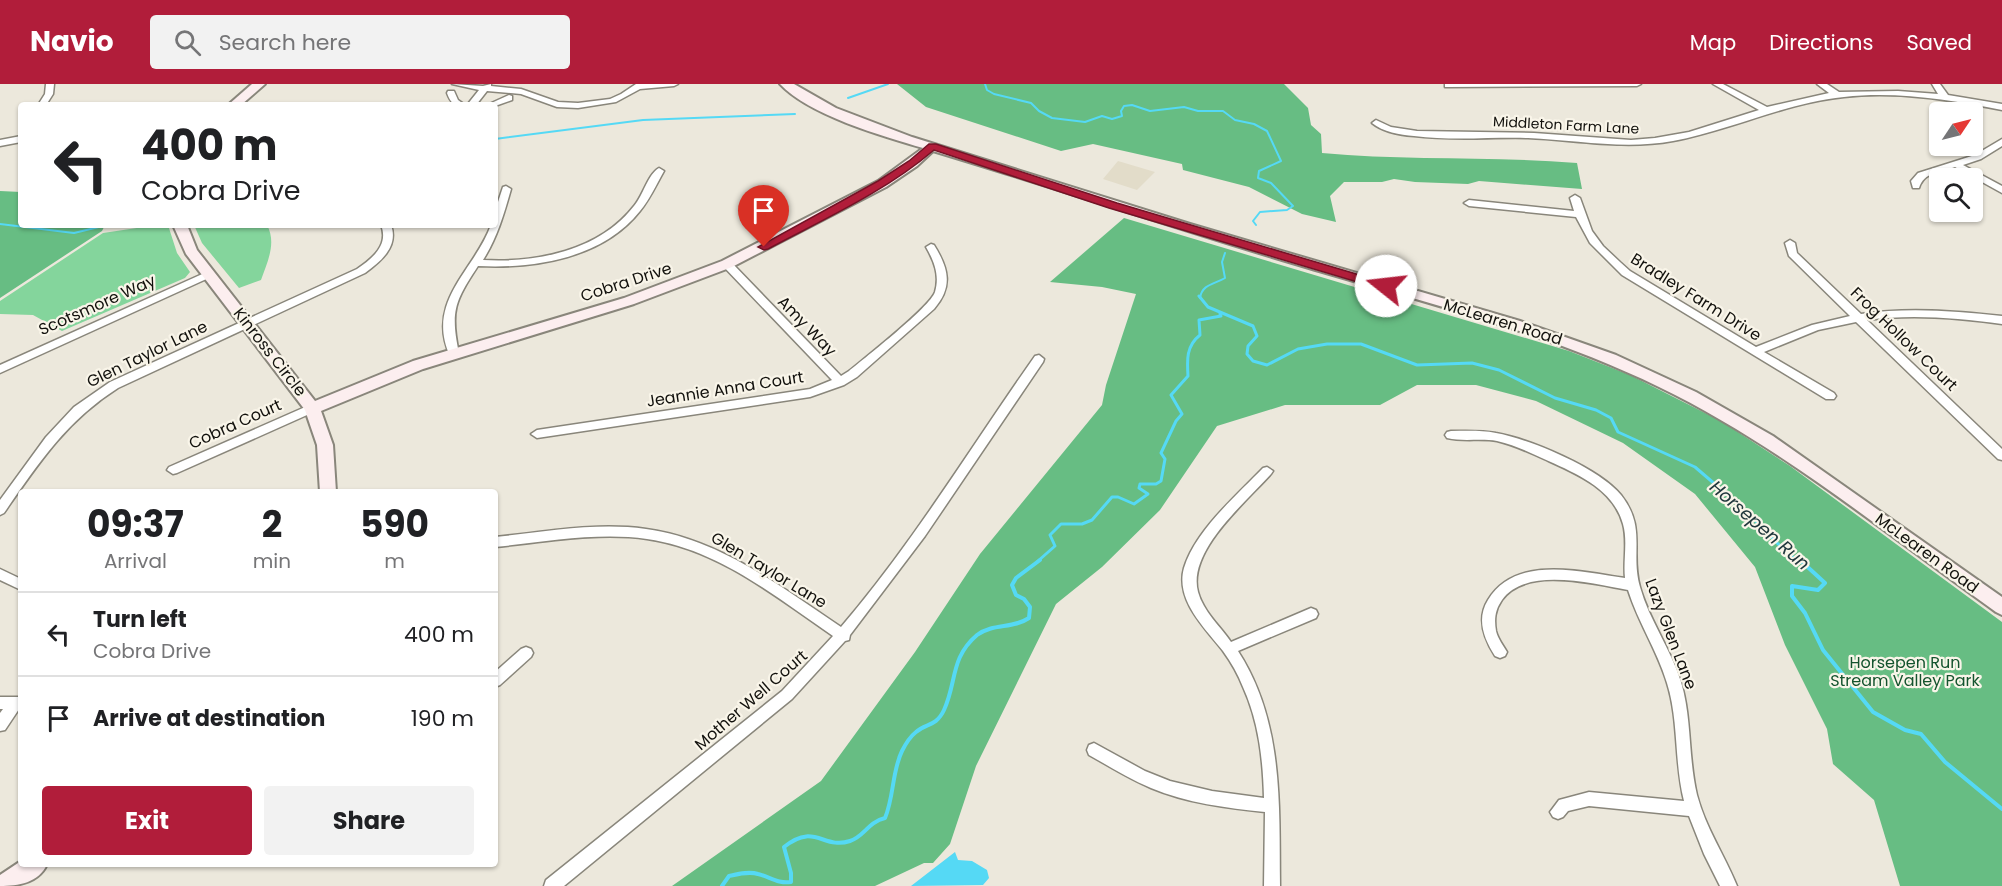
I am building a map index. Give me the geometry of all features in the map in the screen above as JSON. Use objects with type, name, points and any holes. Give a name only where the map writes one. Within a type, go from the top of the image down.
[{"type":"main road","points":[[238,102],[260,84]]},
{"type":"main road","name":"McLearen Road","points":[[786,84],[814,103],[844,116],[932,146],[1113,205],[1539,332],[1618,362],[1688,395],[1764,438],[2002,607]]},
{"type":"main road","name":"Cobra Drive","points":[[312,408],[390,375],[629,301],[727,264],[882,184],[913,163],[932,146]]},
{"type":"main road","name":"Kinross Circle","points":[[181,228],[191,251],[312,408],[325,446],[328,489]]},
{"type":"main road","points":[[2,886],[31,867]]},
{"type":"street","points":[[44,102],[49,94],[50,84]]},
{"type":"street","points":[[456,84],[487,86],[520,92],[556,104],[582,106],[609,101],[640,86],[674,84]]},
{"type":"street","points":[[1448,85],[1636,84]]},
{"type":"street","points":[[1717,84],[1767,110]]},
{"type":"street","points":[[1821,84],[1838,95]]},
{"type":"street","points":[[1936,84],[1945,98]]},
{"type":"street","points":[[474,102],[487,86]]},
{"type":"street","points":[[451,93],[452,99],[456,102]]},
{"type":"street","name":"Middleton Farm Lane","points":[[1376,123],[1392,130],[1422,133],[1652,142],[1685,137],[1796,101],[1838,95],[1909,95],[2002,107]]},
{"type":"street","points":[[498,102],[509,98]]},
{"type":"street","points":[[0,143],[18,140]]},
{"type":"street","points":[[1916,186],[1916,181],[1921,175],[1989,152],[2002,142]]},
{"type":"street","points":[[1956,164],[2002,190]]},
{"type":"street","points":[[474,263],[521,263],[554,257],[586,246],[612,231],[633,214],[643,201],[659,171]]},
{"type":"street","points":[[498,216],[506,189]]},
{"type":"street","name":"Bradley Farm Drive","points":[[1575,198],[1582,226],[1600,251],[1626,273],[1830,396]]},
{"type":"street","points":[[1469,203],[1578,214]]},
{"type":"street","name":"Glen Taylor Lane","points":[[0,510],[61,426],[84,404],[114,385],[361,271],[384,249],[389,234],[387,228]]},
{"type":"street","points":[[454,354],[448,329],[450,303],[461,280],[494,228]]},
{"type":"street","name":"Frog Hollow Court","points":[[1790,243],[1792,254],[2002,456]]},
{"type":"street","name":"Jeannie Anna Court","points":[[537,434],[810,393],[840,382],[861,368],[937,299],[944,272],[931,247]]},
{"type":"street","name":"Amy Way","points":[[727,264],[840,382]]},
{"type":"street","name":"Scotsmore Way","points":[[0,369],[209,274]]},
{"type":"street","points":[[1756,351],[1805,329],[1857,318],[1920,314],[2002,320]]},
{"type":"street","name":"Mother Well Court","points":[[552,886],[786,695],[844,636],[864,611],[1039,359]]},
{"type":"street","name":"Cobra Court","points":[[173,470],[312,408]]},
{"type":"street","name":"Lazy Glen Lane","points":[[1452,435],[1505,438],[1568,465],[1598,481],[1616,498],[1629,522],[1633,585],[1673,681],[1679,703],[1684,759],[1694,809],[1706,843],[1729,886]]},
{"type":"street","points":[[1268,471],[1198,550],[1189,571],[1192,597],[1198,609],[1229,649],[1252,690],[1259,711],[1268,755],[1272,886]]},
{"type":"street","name":"Glen Taylor Lane","points":[[498,542],[624,532],[678,540],[726,559],[844,636]]},
{"type":"street","points":[[0,574],[18,583]]},
{"type":"street","points":[[1500,652],[1491,636],[1488,616],[1496,596],[1514,581],[1527,577],[1554,575],[1633,585]]},
{"type":"street","points":[[1229,649],[1311,614]]},
{"type":"street","points":[[498,678],[526,653]]},
{"type":"street","points":[[0,703],[18,703]]},
{"type":"street","points":[[0,725],[18,703]]},
{"type":"street","points":[[1094,750],[1156,783],[1214,799],[1270,806]]},
{"type":"street","points":[[1558,812],[1564,805],[1589,799],[1694,809]]},
{"type":"shaded area","points":[[1118,161],[1155,172],[1137,190],[1103,179]]},
{"type":"green space","points":[[897,84],[1284,84],[1308,108],[1311,125],[1321,134],[1322,153],[1577,163],[1582,189],[1479,181],[1468,184],[1394,179],[1382,182],[1344,182],[1330,196],[1336,222],[1302,214],[1249,187],[1183,170],[1182,164],[1093,144],[1061,151],[926,107]]},
{"type":"green space","points":[[0,191],[18,192],[18,228],[104,228],[102,231],[0,298]]},
{"type":"green space","name":"Horsepen Run Stream Valley Park","points":[[1124,218],[1569,351],[1630,375],[1721,421],[1790,466],[2002,622],[2002,886],[1900,886],[1874,800],[1833,764],[1827,729],[1785,645],[1755,567],[1695,494],[1623,443],[1536,401],[1476,385],[1417,385],[1380,405],[1285,405],[1217,426],[1160,510],[1102,567],[1056,604],[976,766],[950,844],[933,863],[924,863],[875,886],[672,886],[821,781],[915,652],[980,554],[1102,405],[1106,385],[1136,294],[1102,287],[1050,282]]},
{"type":"green space","points":[[137,228],[169,228],[177,253],[190,272],[185,278],[62,331],[33,315],[0,314],[0,301],[103,233]]},
{"type":"green space","points":[[195,228],[268,228],[271,246],[261,280],[239,288],[202,243]]},
{"type":"water","points":[[955,852],[958,860],[972,861],[987,870],[989,878],[983,885],[911,886]]},
{"type":"waterway","points":[[848,98],[888,84]]},
{"type":"waterway","name":"Horsepen Run","points":[[985,84],[987,90],[994,94],[1031,103],[1039,111],[1052,118],[1085,122],[1102,116],[1112,119],[1122,116],[1121,111],[1124,106],[1132,105],[1150,111],[1184,107],[1198,111],[1223,111],[1235,120],[1254,124],[1267,131],[1281,161],[1259,171],[1258,178],[1271,183],[1293,206],[1287,210],[1260,212],[1253,221],[1256,225]]},
{"type":"waterway","points":[[498,139],[643,120],[795,114]]},
{"type":"waterway","points":[[0,224],[18,226]]},
{"type":"waterway","points":[[33,228],[74,233],[95,228]]},
{"type":"waterway","name":"Horsepen Run","points":[[1200,297],[1206,287],[1225,278],[1222,262],[1225,253]]},
{"type":"waterway","name":"Horsepen Run","points":[[1200,297],[1208,307],[1253,326],[1257,336],[1248,346],[1247,354],[1253,361],[1267,365],[1298,349],[1327,344],[1361,344],[1417,365],[1472,363],[1499,370],[1555,398],[1596,410],[1611,418],[1618,432],[1695,467],[1745,510],[1789,555],[1800,560]]},
{"type":"waterway","points":[[1038,561],[1055,546],[1050,535],[1061,524],[1082,524],[1092,520],[1112,497],[1118,497],[1134,504],[1148,494],[1139,488],[1140,484],[1156,484],[1161,481],[1165,459],[1161,453],[1176,421],[1182,414],[1171,395],[1188,376],[1188,354],[1195,339],[1200,335],[1199,320],[1221,316],[1220,314]]},
{"type":"waterway","points":[[722,886],[729,876],[747,873],[755,873],[782,882],[791,882],[784,847],[795,840],[811,836],[833,842],[850,841],[874,823],[885,818],[896,767],[902,751],[914,734],[941,715],[948,700],[962,652],[983,631],[1016,624],[1029,618],[1030,607],[1024,599],[1016,595],[1012,585],[1016,578],[1040,560]]},
{"type":"waterway","name":"Horsepen Run","points":[[1800,560],[1825,583],[1818,590],[1792,586],[1792,596],[1805,613],[1823,650],[1873,712],[1905,730],[1921,734],[1945,762],[2002,809]]},
{"type":"route","points":[[764,247],[882,184],[900,173],[932,146],[1113,205],[1386,286]]}]
